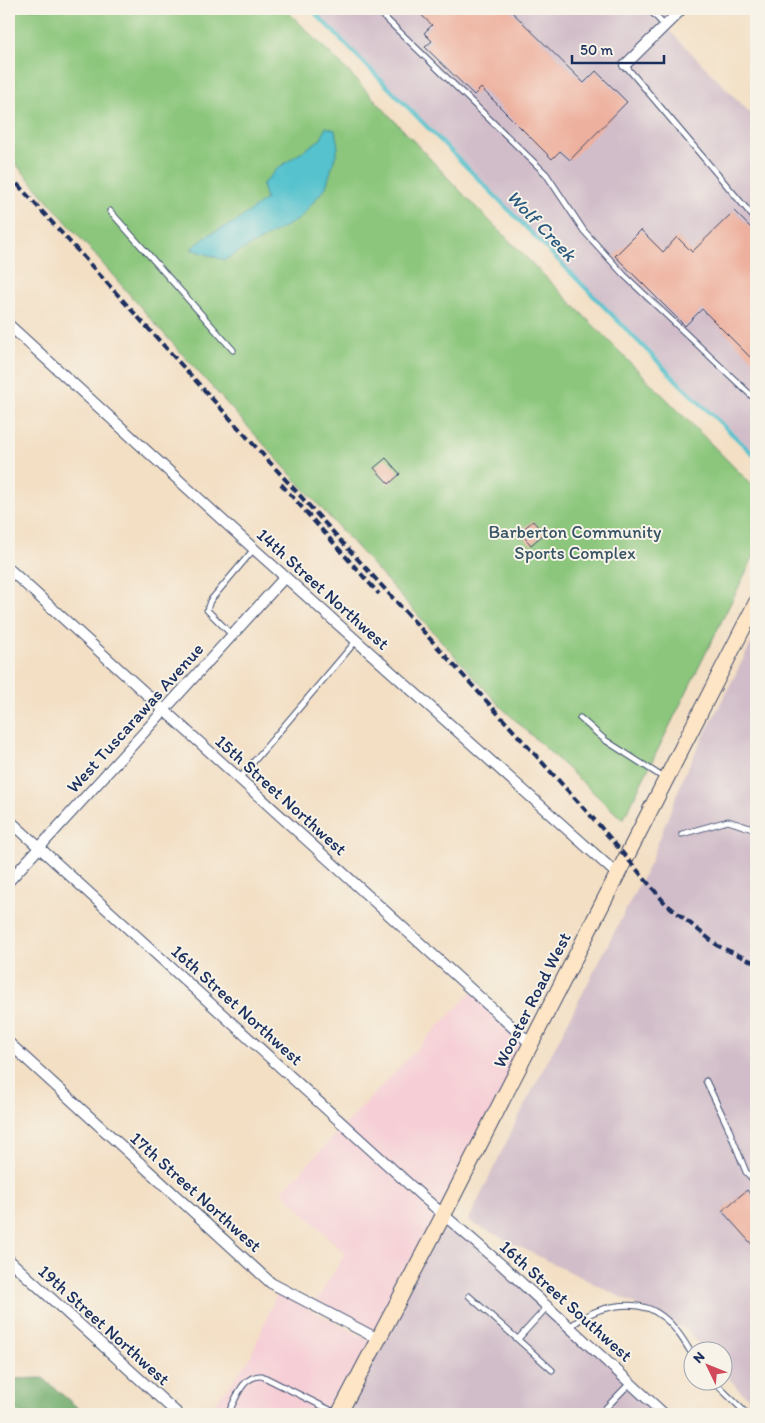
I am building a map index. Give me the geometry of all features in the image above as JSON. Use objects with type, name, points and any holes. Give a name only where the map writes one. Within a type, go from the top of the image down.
[{"type":"main road","name":"Wooster Road West","points":[[339,1414],[444,1214],[756,603]]},
{"type":"street","points":[[625,65],[682,9]]},
{"type":"street","name":"14th Street Northwest","points":[[9,325],[285,577],[617,874]]},
{"type":"street","name":"15th Street Northwest","points":[[9,569],[531,1044]]},
{"type":"street","name":"West Tuscarawas Avenue","points":[[9,881],[285,577]]},
{"type":"street","name":"16th Street Northwest","points":[[9,820],[444,1214]]},
{"type":"street","name":"17th Street Northwest","points":[[9,1043],[271,1283],[378,1340]]},
{"type":"street","name":"16th Street Southwest","points":[[444,1214],[664,1414]]},
{"type":"street","name":"19th Street Northwest","points":[[9,1260],[178,1414]]},
{"type":"lane","points":[[376,9],[546,174],[584,232],[624,275],[756,400]]},
{"type":"lane","points":[[649,9],[665,26]]},
{"type":"lane","points":[[625,65],[756,220]]},
{"type":"lane","points":[[110,211],[232,350]]},
{"type":"lane","points":[[232,636],[207,610],[210,601],[254,549]]},
{"type":"lane","points":[[239,779],[356,641]]},
{"type":"lane","points":[[580,718],[605,740],[666,780]]},
{"type":"lane","points":[[682,834],[728,821],[756,830]]},
{"type":"lane","points":[[706,1081],[728,1127],[746,1172],[756,1183]]},
{"type":"lane","points":[[470,1296],[552,1370]]},
{"type":"lane","points":[[570,1328],[583,1316],[592,1313],[610,1308],[644,1305],[663,1317],[682,1341]]},
{"type":"lane","points":[[518,1339],[547,1307]]},
{"type":"lane","points":[[228,1414],[245,1382],[256,1376],[262,1376],[339,1414]]},
{"type":"lane","points":[[600,1414],[631,1382]]},
{"type":"lane","points":[[722,1390],[747,1414]]},
{"type":"shaded area","points":[[311,9],[683,9],[665,26],[756,119],[756,457],[538,239]]},
{"type":"shaded area","points":[[756,634],[756,1404],[732,1382],[732,1340],[696,1340],[687,1330],[468,1221],[515,1124],[650,863],[685,773]]},
{"type":"shaded area","points":[[472,991],[531,1044],[378,1339],[313,1306],[345,1254],[282,1191]]},
{"type":"shaded area","points":[[444,1214],[664,1414],[339,1414]]},
{"type":"shaded area","points":[[277,1293],[371,1341],[334,1414],[207,1414],[249,1360]]},
{"type":"green space","name":"Barberton Community Sports Complex","points":[[9,9],[285,9],[346,69],[466,197],[756,489],[756,552],[623,820],[500,706],[156,325],[9,156]]},
{"type":"green space","points":[[43,1378],[85,1414],[20,1414],[11,1406],[9,1379]]},
{"type":"water","points":[[326,127],[335,130],[338,147],[326,187],[299,219],[224,260],[191,249],[210,234],[237,221],[266,199],[262,185],[278,168],[321,139]]},
{"type":"building","points":[[415,9],[509,9],[584,83],[596,71],[627,102],[570,160],[560,151],[552,159],[481,88],[474,95],[425,47],[432,41],[424,33],[432,25]]},
{"type":"building","points":[[734,211],[756,233],[756,363],[702,309],[685,326],[615,256],[641,230],[663,252],[677,237],[692,252]]},
{"type":"building","points":[[386,458],[400,474],[389,484],[374,468]]},
{"type":"building","points":[[533,521],[544,534],[531,545],[520,532]]},
{"type":"building","points":[[747,1190],[756,1201],[756,1249],[722,1211]]},
{"type":"waterway","name":"Wolf Creek","points":[[311,9],[681,385],[756,457]]},
{"type":"railway","points":[[9,175],[599,825],[665,903],[718,946],[756,963]]},
{"type":"railway","points":[[281,484],[379,594]]}]
